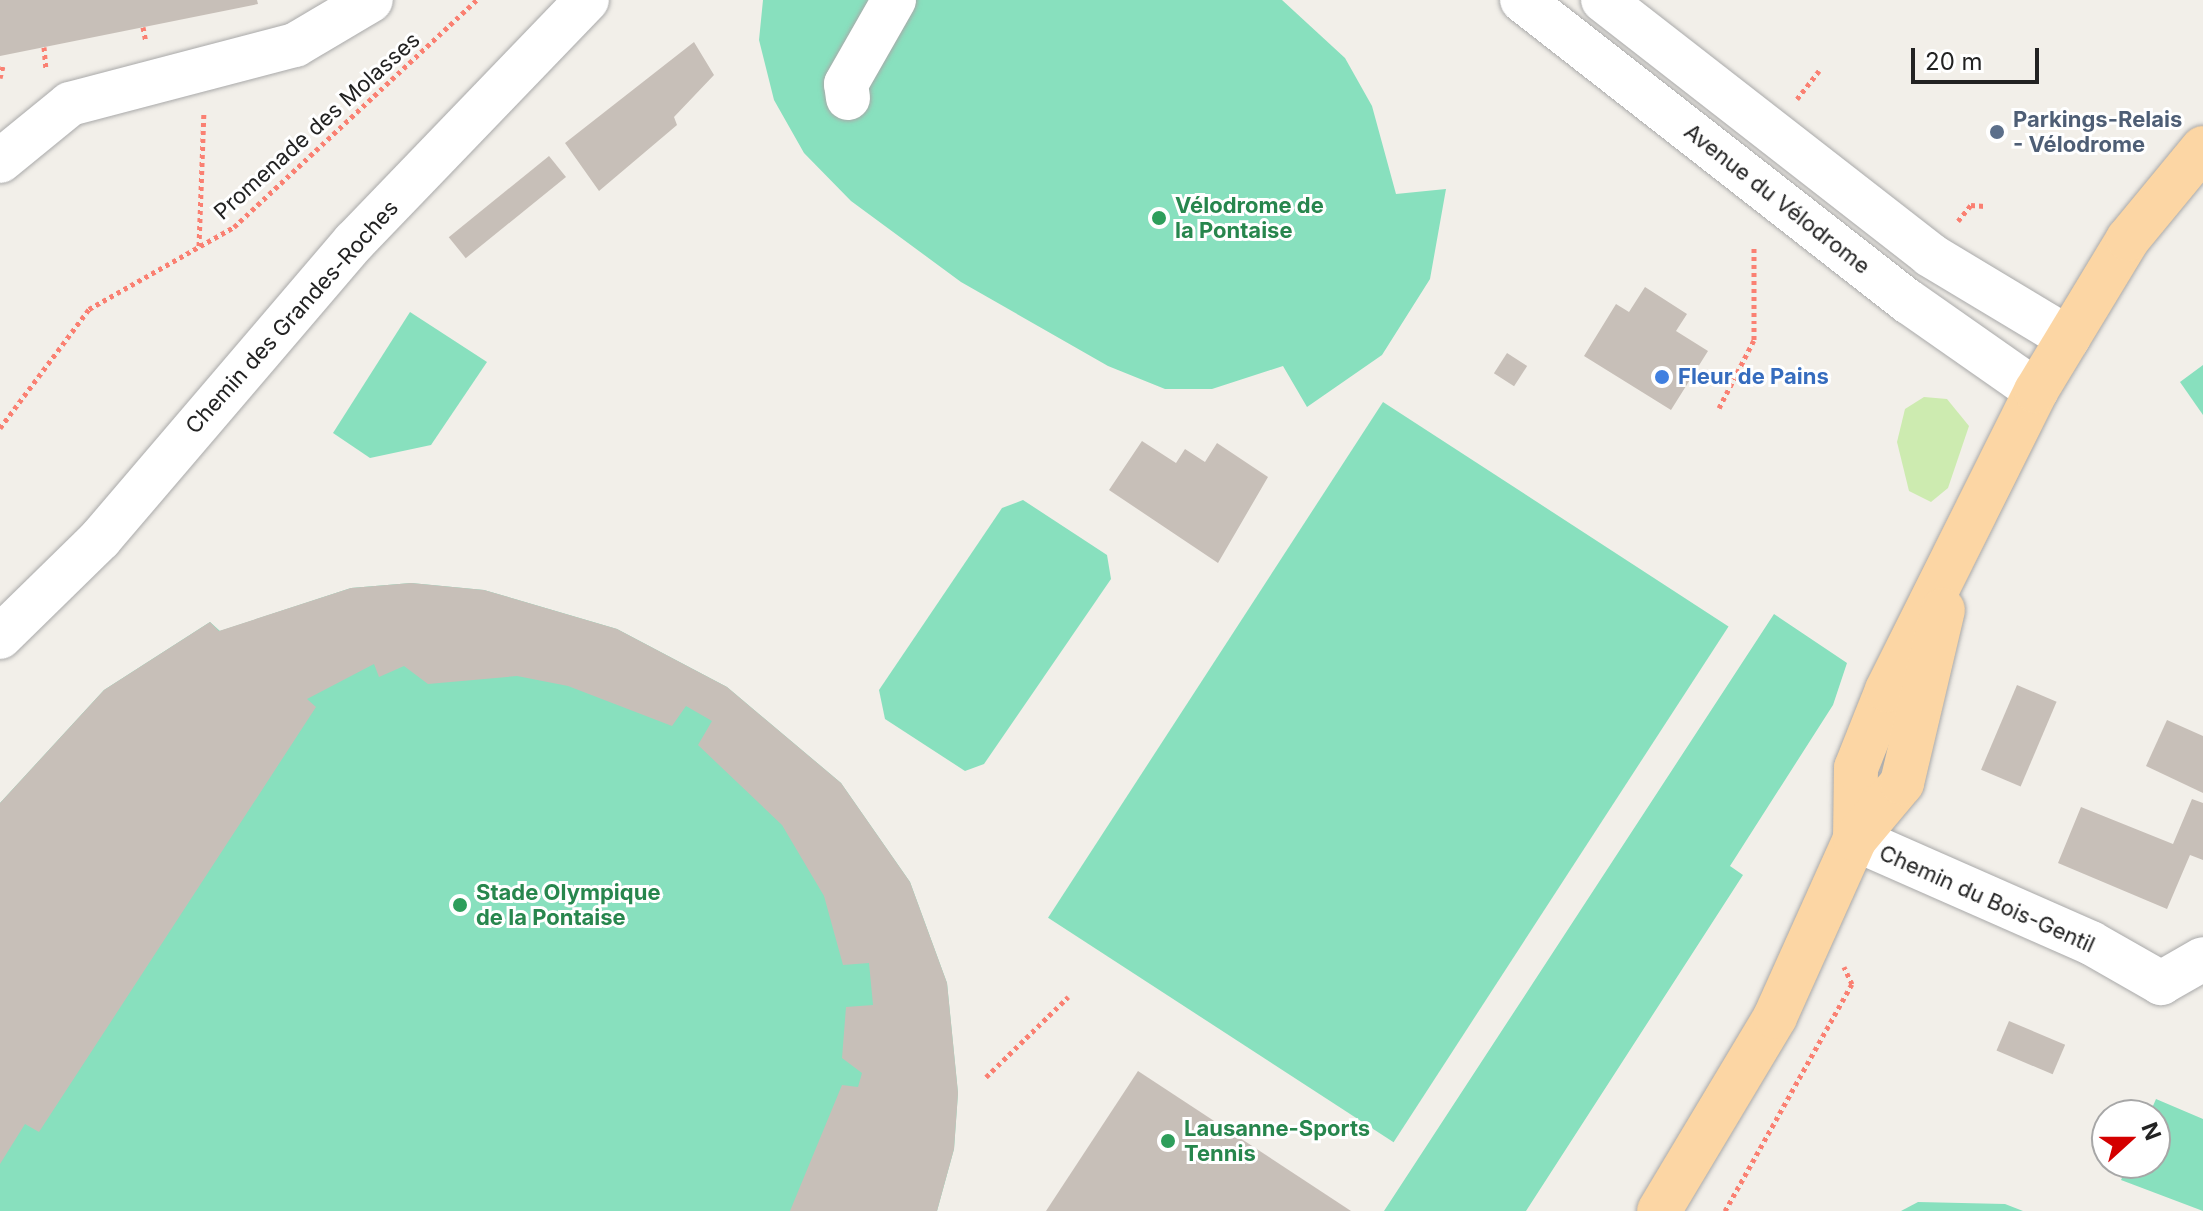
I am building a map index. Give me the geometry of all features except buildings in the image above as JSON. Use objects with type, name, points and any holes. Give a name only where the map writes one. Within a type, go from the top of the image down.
[{"type":"main road","points":[[1659,1211],[1775,1017],[1855,839],[1907,770],[1950,571],[2036,391],[2128,239],[2203,148]]},
{"type":"street","points":[[0,161],[70,104],[295,45],[371,0]]},
{"type":"street","name":"Chemin des Grandes-Roches","points":[[0,637],[100,539],[354,242],[587,0]]},
{"type":"street","points":[[848,98],[846,84],[894,0]]},
{"type":"street","name":"Avenue du Vélodrome","points":[[1522,0],[1909,302],[2036,391]]},
{"type":"street","points":[[1603,0],[1930,255],[2068,338]]},
{"type":"street","name":"Chemin du Bois-Gentil","points":[[1855,839],[2091,943],[2161,983],[2203,959]]},
{"type":"path","name":"Promenade des Molasses","points":[[0,428],[89,309],[234,227],[477,0]]},
{"type":"path","points":[[44,47],[46,64]]},
{"type":"path","points":[[0,78],[3,66]]},
{"type":"path","points":[[199,247],[206,70]]},
{"type":"path","points":[[1803,91],[1819,71]]},
{"type":"path","points":[[1962,216],[1971,205],[1985,206]]},
{"type":"path","points":[[1719,408],[1754,340],[1754,246]]},
{"type":"path","points":[[986,1077],[1068,997]]},
{"type":"green space","name":"Vélodrome de la Pontaise","points":[[763,0],[1282,0],[1345,58],[1372,106],[1396,194],[1446,189],[1430,279],[1382,355],[1307,407],[1283,366],[1212,389],[1165,389],[1108,366],[961,282],[851,201],[804,153],[774,100],[759,40]]},
{"type":"green space","points":[[410,312],[487,362],[431,445],[370,458],[333,433]]},
{"type":"green space","points":[[2203,365],[2203,415],[2180,382]]},
{"type":"green space","points":[[1924,397],[1947,399],[1969,426],[1948,488],[1931,502],[1909,491],[1897,442],[1905,409]]},
{"type":"green space","points":[[1383,402],[1729,626],[1394,1142],[1048,918]]},
{"type":"green space","points":[[1023,500],[1107,555],[1111,579],[984,764],[965,771],[885,719],[879,690],[1002,508]]},
{"type":"green space","name":"Stade Olympique de la Pontaise","points":[[411,583],[484,590],[617,629],[727,687],[841,783],[910,882],[947,983],[958,1093],[954,1149],[937,1211],[0,1211],[0,803],[104,690],[210,622],[220,631],[351,588]]},
{"type":"green space","points":[[1774,614],[1847,663],[1833,705],[1730,866],[1743,875],[1526,1211],[1384,1211]]},
{"type":"green space","points":[[2171,1105],[2203,1119],[2203,1211],[2121,1180],[2171,1179]]},
{"type":"green space","points":[[1918,1202],[2005,1204],[2023,1211],[1901,1211]]},
{"type":"place","name":"Parkings-Relais - Vélodrome","points":[[1997,132]]},
{"type":"place","name":"Vélodrome de la Pontaise","points":[[1159,218]]},
{"type":"place","name":"Fleur de Pains","points":[[1662,377]]},
{"type":"place","name":"Stade Olympique de la Pontaise","points":[[460,905]]},
{"type":"place","name":"Lausanne-Sports Tennis","points":[[1168,1141]]}]
